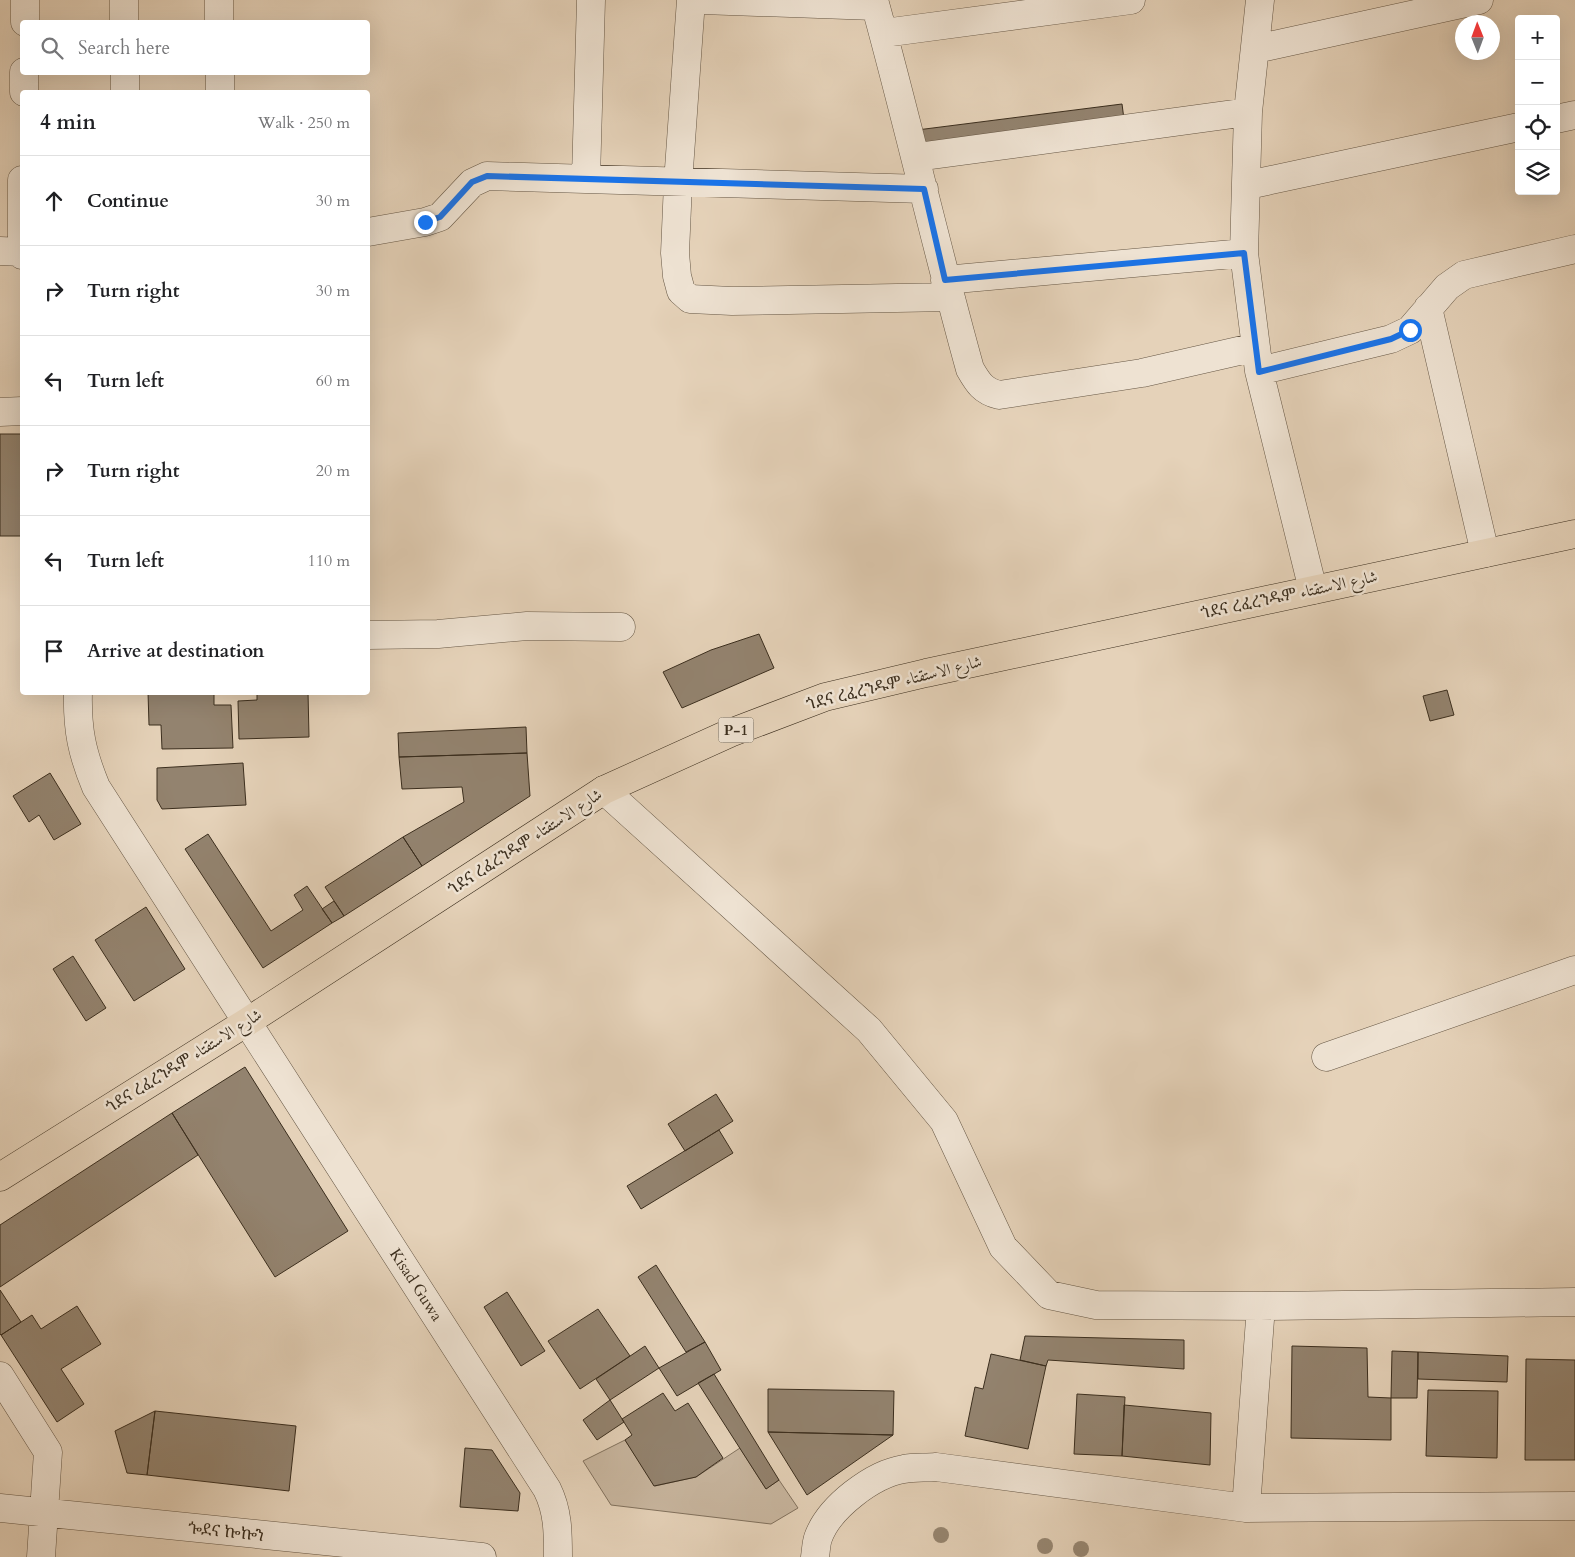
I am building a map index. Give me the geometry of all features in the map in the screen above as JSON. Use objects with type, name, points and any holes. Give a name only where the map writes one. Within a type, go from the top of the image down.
[{"type":"highway","name":"ጎደና ረፈረንዱም شارع الاستقتاء","points":[[0,1177],[247,1022],[604,790],[730,733],[825,697],[926,673],[1575,534]]},
{"type":"street","points":[[25,0],[25,20]]},
{"type":"street","points":[[124,0],[124,20]]},
{"type":"street","points":[[219,0],[219,20]]},
{"type":"street","points":[[586,178],[591,0]]},
{"type":"street","points":[[691,0],[678,183],[677,276],[681,290],[690,299],[732,302],[948,289],[1244,253]]},
{"type":"street","points":[[702,0],[874,3],[884,33],[917,157],[948,289],[970,369],[977,382],[987,392],[999,394],[1142,372],[1258,359],[1391,339],[1410,330],[1447,287],[1464,275],[1575,248]]},
{"type":"street","points":[[884,33],[1131,0]]},
{"type":"street","points":[[1260,0],[1248,112],[1248,185],[1244,253],[1258,359],[1313,590]]},
{"type":"street","points":[[1256,50],[1479,0]]},
{"type":"street","points":[[24,75],[24,90]]},
{"type":"street","points":[[125,75],[125,90]]},
{"type":"street","points":[[220,75],[220,90]]},
{"type":"street","points":[[917,157],[1248,112]]},
{"type":"street","points":[[1560,119],[1575,116]]},
{"type":"street","points":[[1248,185],[1515,128]]},
{"type":"street","points":[[370,232],[425,222],[440,217],[472,182],[487,176],[924,189]]},
{"type":"street","points":[[0,251],[20,253]]},
{"type":"street","points":[[1428,308],[1485,553]]},
{"type":"street","points":[[0,412],[20,411]]},
{"type":"street","points":[[370,635],[438,634],[528,626],[621,627]]},
{"type":"street","name":"Kisad Guwa","points":[[78,695],[77,725],[83,756],[96,787],[546,1489],[554,1504],[558,1522],[558,1557]]},
{"type":"street","points":[[604,790],[868,1030],[944,1121],[1003,1246],[1049,1295],[1096,1305],[1261,1306],[1575,1302]]},
{"type":"street","points":[[1326,1057],[1575,970]]},
{"type":"street","points":[[1246,1508],[1261,1306]]},
{"type":"street","points":[[0,1376],[48,1452],[41,1557]]},
{"type":"street","points":[[815,1557],[818,1537],[830,1516],[848,1497],[875,1480],[903,1469],[936,1467],[1246,1508],[1575,1506]]},
{"type":"street","name":"ጐደና ኰኰን","points":[[0,1508],[482,1557]]},
{"type":"shaded area","points":[[625,1440],[655,1486],[696,1477],[740,1448],[766,1489],[779,1480],[798,1508],[771,1524],[611,1505],[583,1461]]},
{"type":"building","points":[[1122,104],[1125,127],[921,154],[917,130]]},
{"type":"building","points":[[0,434],[20,434],[20,536],[0,536]]},
{"type":"building","points":[[759,634],[774,668],[682,708],[663,672],[711,650]]},
{"type":"building","points":[[1447,690],[1454,715],[1430,721],[1423,696]]},
{"type":"building","points":[[148,695],[214,695],[214,705],[231,705],[233,748],[162,749],[161,725],[149,725]]},
{"type":"building","points":[[257,695],[308,695],[309,737],[239,739],[238,701],[257,700]]},
{"type":"building","points":[[526,727],[527,753],[399,757],[398,733]]},
{"type":"building","points":[[527,753],[530,796],[422,866],[403,837],[464,802],[462,787],[402,789],[399,757]]},
{"type":"building","points":[[243,763],[246,805],[162,809],[157,800],[157,768]]},
{"type":"building","points":[[50,773],[81,824],[54,840],[39,815],[29,822],[13,796]]},
{"type":"building","points":[[208,834],[271,931],[303,910],[294,895],[307,886],[332,923],[263,968],[185,849]]},
{"type":"building","points":[[403,837],[422,866],[344,916],[325,887]]},
{"type":"building","points":[[334,901],[344,916],[332,923],[322,909]]},
{"type":"building","points":[[146,907],[185,969],[134,1001],[95,940]]},
{"type":"building","points":[[73,956],[106,1008],[86,1021],[53,969]]},
{"type":"building","points":[[245,1067],[348,1231],[275,1277],[172,1113]]},
{"type":"building","points":[[716,1094],[733,1121],[685,1151],[668,1124]]},
{"type":"building","points":[[172,1113],[198,1155],[0,1287],[0,1225]]},
{"type":"building","points":[[719,1130],[733,1153],[641,1209],[627,1186]]},
{"type":"building","points":[[656,1265],[705,1342],[686,1352],[638,1277]]},
{"type":"building","points":[[0,1290],[21,1322],[1,1335],[0,1334]]},
{"type":"building","points":[[507,1292],[545,1351],[521,1366],[484,1307]]},
{"type":"building","points":[[77,1306],[101,1344],[61,1369],[84,1404],[57,1422],[1,1335],[32,1315],[41,1329]]},
{"type":"building","points":[[598,1309],[630,1356],[580,1389],[548,1341]]},
{"type":"building","points":[[1025,1336],[1184,1340],[1184,1369],[1048,1360],[1046,1366],[1020,1360]]},
{"type":"building","points":[[705,1342],[721,1370],[677,1396],[659,1368]]},
{"type":"building","points":[[645,1346],[659,1368],[610,1400],[596,1379]]},
{"type":"building","points":[[1292,1346],[1367,1348],[1368,1397],[1391,1398],[1391,1440],[1291,1438]]},
{"type":"building","points":[[1392,1351],[1418,1352],[1417,1398],[1391,1398]]},
{"type":"building","points":[[1418,1352],[1508,1356],[1507,1382],[1418,1379]]},
{"type":"building","points":[[991,1354],[1046,1366],[1028,1449],[965,1436],[975,1387],[983,1389]]},
{"type":"building","points":[[1526,1359],[1575,1360],[1575,1460],[1525,1460]]},
{"type":"building","points":[[714,1374],[779,1480],[766,1489],[698,1383]]},
{"type":"building","points":[[768,1389],[894,1391],[893,1435],[768,1432]]},
{"type":"building","points":[[1428,1390],[1498,1391],[1497,1458],[1426,1456]]},
{"type":"building","points":[[663,1393],[675,1411],[688,1403],[723,1458],[696,1477],[654,1486],[625,1440],[632,1435],[622,1419]]},
{"type":"building","points":[[1077,1394],[1125,1397],[1122,1456],[1074,1454]]},
{"type":"building","points":[[610,1400],[624,1422],[597,1440],[583,1420]]},
{"type":"building","points":[[1124,1405],[1211,1413],[1210,1465],[1122,1456]]},
{"type":"building","points":[[155,1411],[296,1426],[289,1491],[147,1475]]},
{"type":"building","points":[[155,1411],[147,1475],[127,1473],[115,1431]]},
{"type":"building","points":[[768,1432],[893,1435],[807,1495]]},
{"type":"building","points":[[465,1448],[492,1450],[520,1493],[518,1511],[460,1507]]},
{"type":"route","points":[[425,222],[440,217],[472,182],[487,176],[924,189],[945,280],[1244,253],[1259,372],[1391,339],[1410,330]]}]
